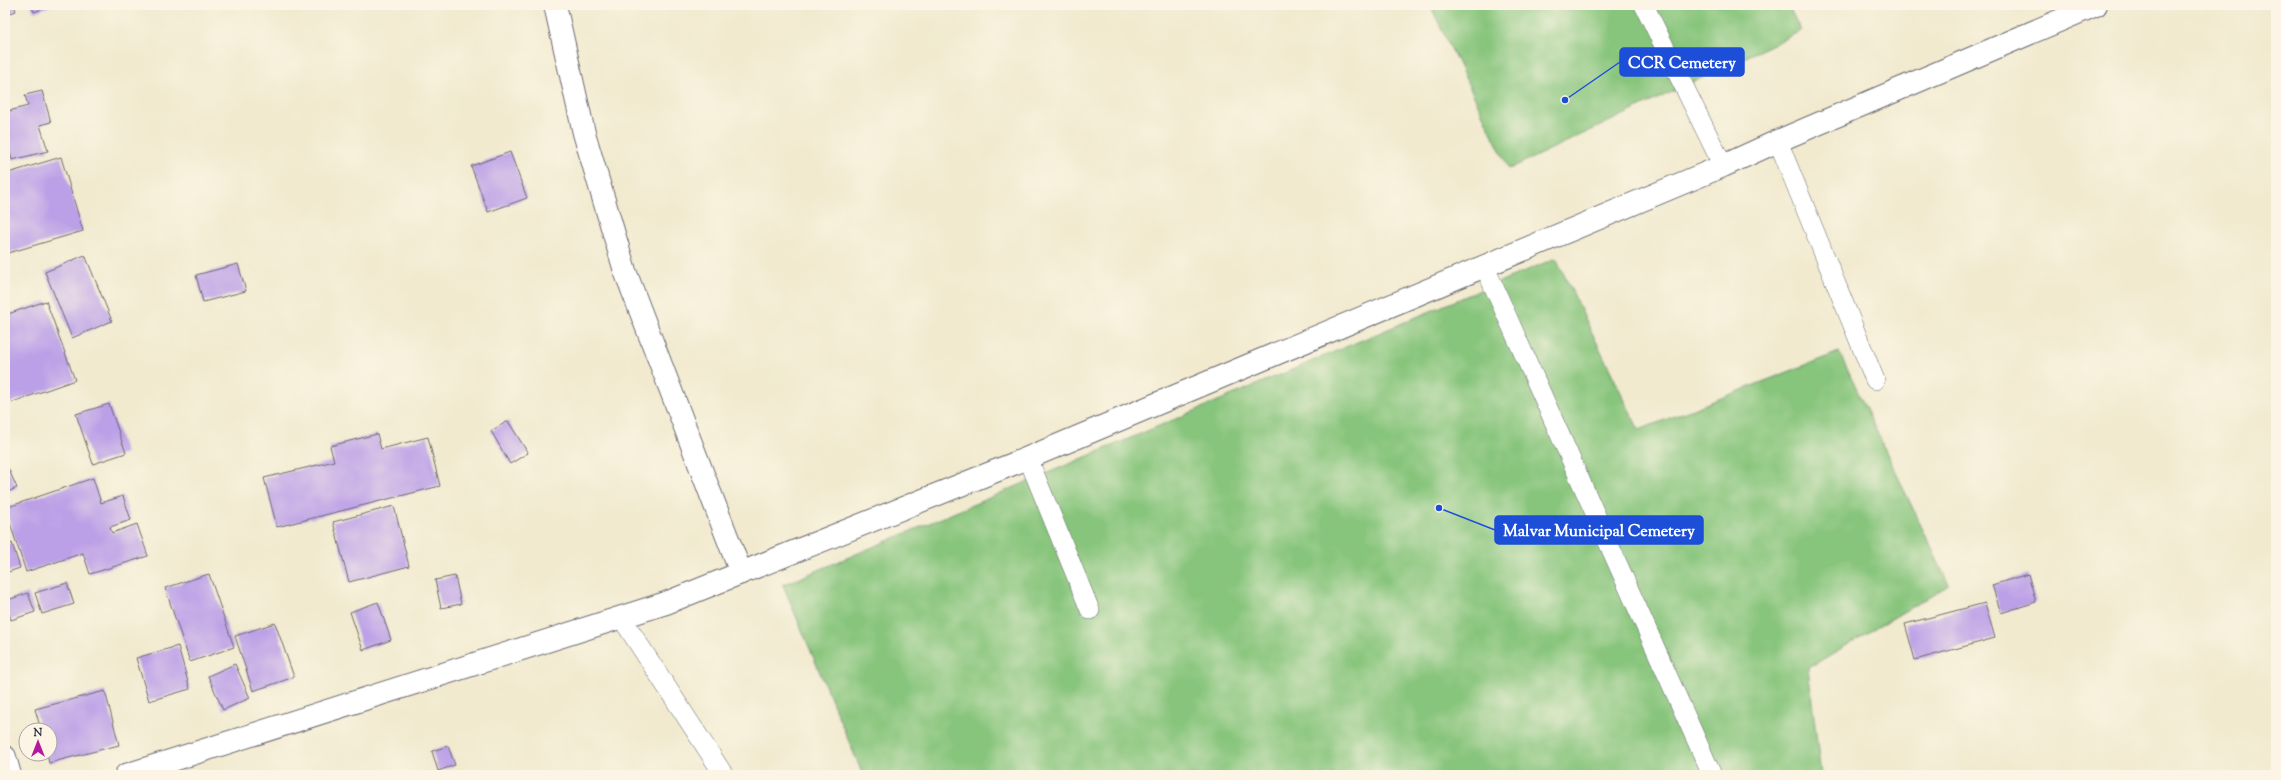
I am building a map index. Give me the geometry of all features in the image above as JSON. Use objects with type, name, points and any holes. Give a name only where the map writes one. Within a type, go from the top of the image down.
[{"type":"street","points":[[555,5],[584,133],[625,270],[742,573]]},
{"type":"street","points":[[126,775],[666,603],[1028,458],[1484,265],[1723,166],[1778,140],[2096,5]]},
{"type":"street","points":[[5,757],[10,775]]},
{"type":"lane","points":[[1644,5],[1723,166]]},
{"type":"lane","points":[[1778,140],[1875,380]]},
{"type":"lane","points":[[1484,265],[1712,775]]},
{"type":"lane","points":[[1028,458],[1090,610]]},
{"type":"lane","points":[[621,617],[724,775]]},
{"type":"green space","points":[[1430,5],[1788,5],[1801,31],[1509,169]]},
{"type":"green space","points":[[1556,258],[1639,430],[1839,352],[1949,585],[1808,668],[1821,775],[863,775],[783,585]]},
{"type":"building","points":[[5,5],[14,5],[16,11],[5,15]]},
{"type":"building","points":[[31,5],[53,5],[34,12]]},
{"type":"building","points":[[42,91],[51,122],[40,125],[48,151],[12,160],[5,134],[5,112],[28,106],[25,95]]},
{"type":"building","points":[[510,152],[527,198],[488,212],[471,166]]},
{"type":"building","points":[[61,157],[83,231],[5,254],[5,174]]},
{"type":"building","points":[[85,255],[112,321],[72,338],[45,272]]},
{"type":"building","points":[[238,264],[246,291],[203,302],[196,275]]},
{"type":"building","points":[[46,301],[75,380],[10,403],[5,389],[5,315]]},
{"type":"building","points":[[109,404],[126,453],[93,464],[76,414]]},
{"type":"building","points":[[508,421],[528,453],[510,464],[491,431]]},
{"type":"building","points":[[377,434],[381,449],[428,437],[440,486],[277,527],[264,478],[334,461],[330,446]]},
{"type":"building","points":[[5,461],[17,488],[5,493]]},
{"type":"building","points":[[93,478],[101,503],[123,496],[131,520],[110,527],[112,533],[137,524],[148,556],[90,574],[83,553],[26,572],[5,508]]},
{"type":"building","points":[[394,506],[409,566],[349,582],[333,522]]},
{"type":"building","points":[[12,543],[20,568],[5,573],[5,545]]},
{"type":"building","points":[[209,574],[234,647],[190,662],[165,588]]},
{"type":"building","points":[[2028,574],[2036,602],[2001,613],[1992,585]]},
{"type":"building","points":[[455,576],[461,604],[441,608],[435,580]]},
{"type":"building","points":[[67,583],[74,604],[42,614],[35,593]]},
{"type":"building","points":[[28,593],[35,612],[11,620],[5,601]]},
{"type":"building","points":[[378,602],[391,640],[363,650],[350,612]]},
{"type":"building","points":[[1985,603],[1995,638],[1915,660],[1905,624]]},
{"type":"building","points":[[275,623],[294,677],[253,691],[235,636]]},
{"type":"building","points":[[178,646],[190,689],[149,701],[136,658]]},
{"type":"building","points":[[235,664],[250,698],[223,710],[208,676]]},
{"type":"building","points":[[105,691],[119,745],[58,761],[58,722],[39,722],[35,709]]},
{"type":"building","points":[[448,746],[455,765],[438,771],[432,751]]},
{"type":"place","name":"CCR Cemetery","points":[[1565,100]]},
{"type":"place","name":"Malvar Municipal Cemetery","points":[[1439,508]]}]
